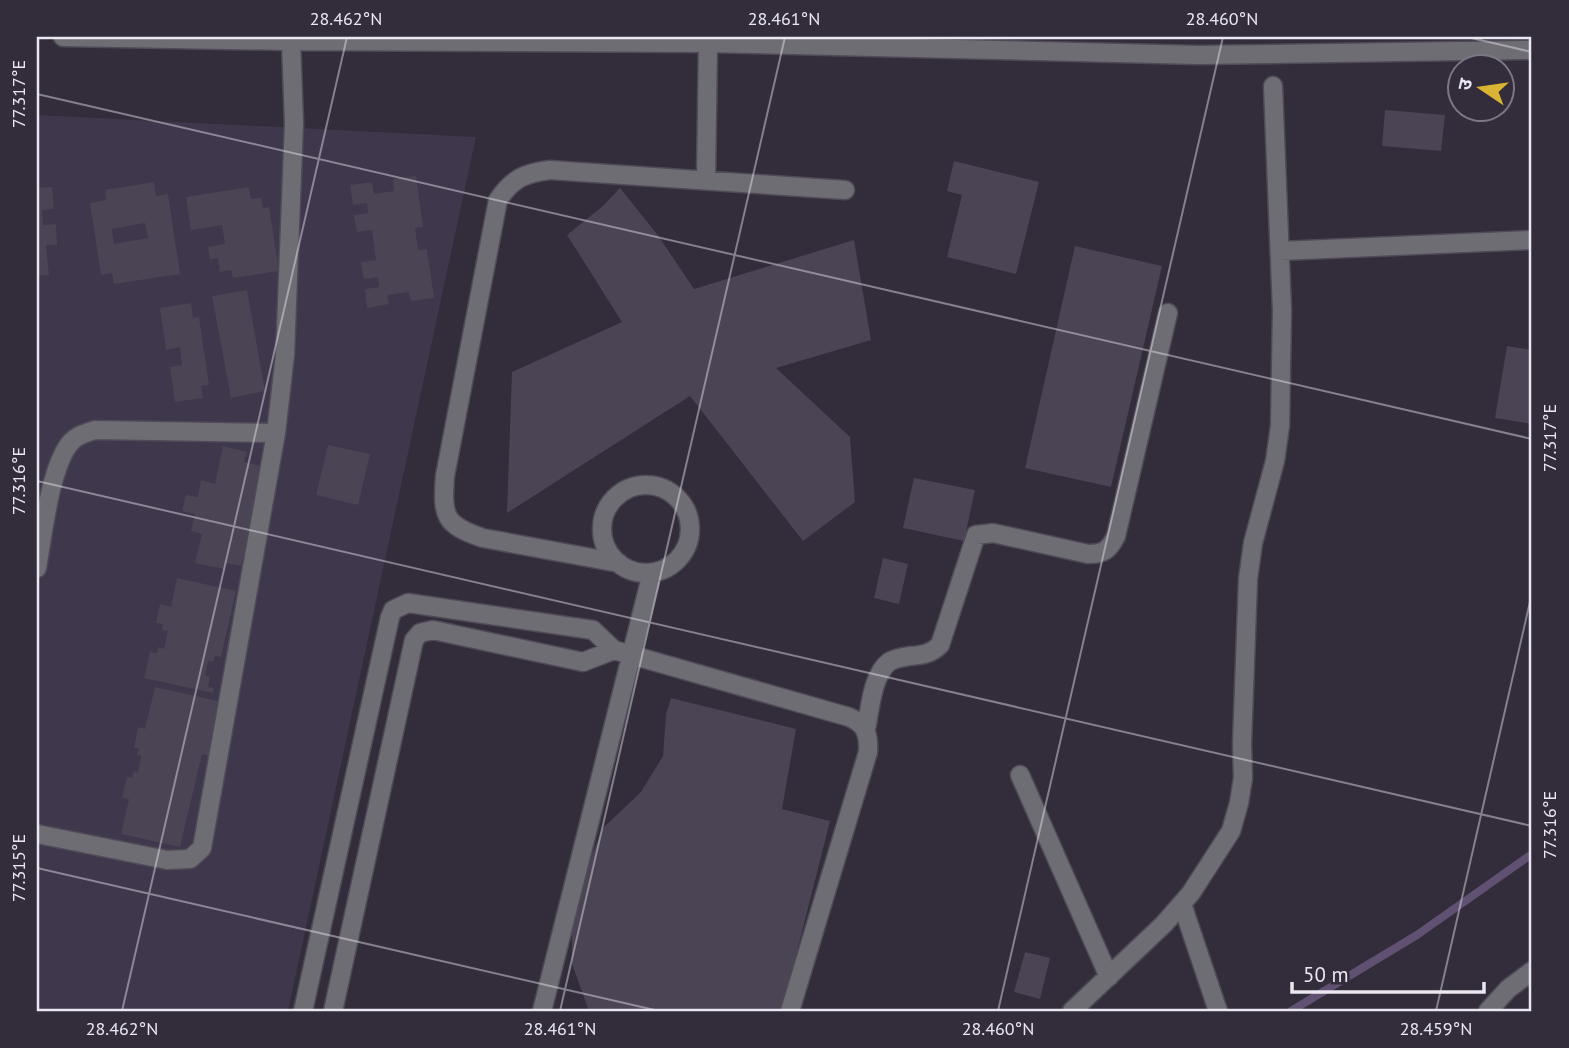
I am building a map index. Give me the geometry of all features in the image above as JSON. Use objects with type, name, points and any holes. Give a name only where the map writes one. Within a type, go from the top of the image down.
[{"type":"street","points":[[63,37],[708,43],[1198,55],[1532,50]]},
{"type":"street","points":[[37,834],[167,860],[190,859],[202,848],[276,433],[285,355],[294,105],[291,41]]},
{"type":"street","points":[[706,179],[708,43]]},
{"type":"street","points":[[1072,1011],[1164,924],[1213,862],[1231,831],[1243,778],[1248,579],[1252,543],[1275,461],[1280,426],[1282,312],[1273,86]]},
{"type":"street","points":[[619,564],[610,555],[603,539],[602,522],[608,505],[620,493],[636,485],[653,485],[670,491],[682,503],[689,519],[690,537],[684,552],[671,565],[652,573],[639,573],[619,564],[483,538],[462,531],[450,521],[446,512],[443,502],[445,476],[498,200],[508,186],[521,176],[551,170],[845,190]]},
{"type":"street","points":[[1280,251],[1532,240]]},
{"type":"street","points":[[790,1011],[868,752],[866,729],[880,674],[888,662],[926,654],[940,645],[976,535],[992,533],[1088,554],[1100,554],[1109,549],[1116,536],[1168,313]]},
{"type":"street","points":[[37,568],[56,471],[72,440],[82,434],[95,430],[276,433]]},
{"type":"street","points":[[542,1011],[652,573]]},
{"type":"street","points":[[303,1011],[393,610],[408,603],[593,630],[614,650],[849,717],[858,720],[866,729]]},
{"type":"street","points":[[333,1011],[414,640],[420,633],[433,630],[583,662],[614,650]]},
{"type":"street","points":[[1020,775],[1109,976]]},
{"type":"street","points":[[1182,904],[1218,1011]]},
{"type":"street","points":[[1488,1011],[1508,989],[1532,971]]},
{"type":"shaded area","points":[[37,115],[476,137],[288,1011],[37,1011]]},
{"type":"building","points":[[1385,110],[1445,115],[1441,151],[1382,146]]},
{"type":"building","points":[[954,161],[1039,182],[1016,274],[947,257],[962,195],[947,191]]},
{"type":"building","points":[[416,176],[423,227],[415,228],[418,250],[427,249],[434,298],[411,301],[409,292],[387,295],[389,304],[367,308],[365,289],[379,287],[378,277],[364,279],[361,262],[376,260],[372,230],[357,232],[354,215],[368,213],[367,203],[353,205],[350,185],[372,182],[374,194],[394,191],[393,179]]},
{"type":"building","points":[[154,182],[156,196],[168,194],[180,274],[114,284],[112,273],[101,275],[90,203],[106,200],[105,190]],"holes":[[[145,223],[148,238],[114,244],[112,229]]]},
{"type":"building","points":[[52,187],[54,209],[42,210],[43,225],[56,224],[57,245],[46,245],[49,275],[37,276],[37,188]]},
{"type":"building","points":[[249,187],[251,199],[261,198],[263,208],[269,207],[279,271],[233,278],[231,270],[220,272],[218,258],[210,259],[208,247],[225,244],[222,225],[191,230],[186,197]]},
{"type":"building","points":[[620,188],[657,234],[694,289],[854,240],[871,340],[776,368],[850,437],[855,502],[803,541],[690,396],[507,513],[512,372],[622,322],[567,235],[604,205]]},
{"type":"building","points":[[1075,246],[1162,266],[1111,487],[1025,468]]},
{"type":"building","points":[[247,290],[265,391],[231,398],[212,296]]},
{"type":"building","points":[[191,303],[193,318],[199,317],[209,385],[201,386],[203,398],[175,402],[170,367],[182,365],[180,347],[166,350],[160,308]]},
{"type":"building","points":[[1507,346],[1532,350],[1532,424],[1495,418]]},
{"type":"building","points":[[328,445],[370,454],[358,505],[316,495]]},
{"type":"building","points":[[223,446],[247,452],[244,462],[265,467],[241,566],[225,563],[224,569],[195,563],[202,534],[191,531],[195,514],[182,511],[186,495],[198,497],[201,480],[215,484]]},
{"type":"building","points":[[914,478],[975,490],[964,541],[903,528]]},
{"type":"building","points":[[883,558],[908,564],[899,604],[874,598]]},
{"type":"building","points":[[177,578],[236,591],[221,657],[215,656],[213,662],[208,661],[205,676],[210,677],[208,687],[214,688],[213,693],[144,678],[150,652],[157,653],[158,647],[164,649],[168,631],[162,630],[163,624],[156,623],[160,604],[171,607]]},
{"type":"building","points":[[155,687],[227,703],[215,757],[202,754],[180,847],[121,834],[129,799],[122,798],[127,777],[132,778],[134,771],[138,772],[141,756],[137,755],[139,749],[134,748],[138,727],[145,729]]},
{"type":"building","points":[[671,698],[796,729],[782,809],[830,821],[782,1011],[589,1011],[572,964],[572,904],[603,828],[641,792],[663,756],[666,714]]},
{"type":"building","points":[[1025,952],[1050,958],[1040,999],[1014,992]]},
{"type":"waterway","points":[[1291,1011],[1417,935],[1532,854]]}]
